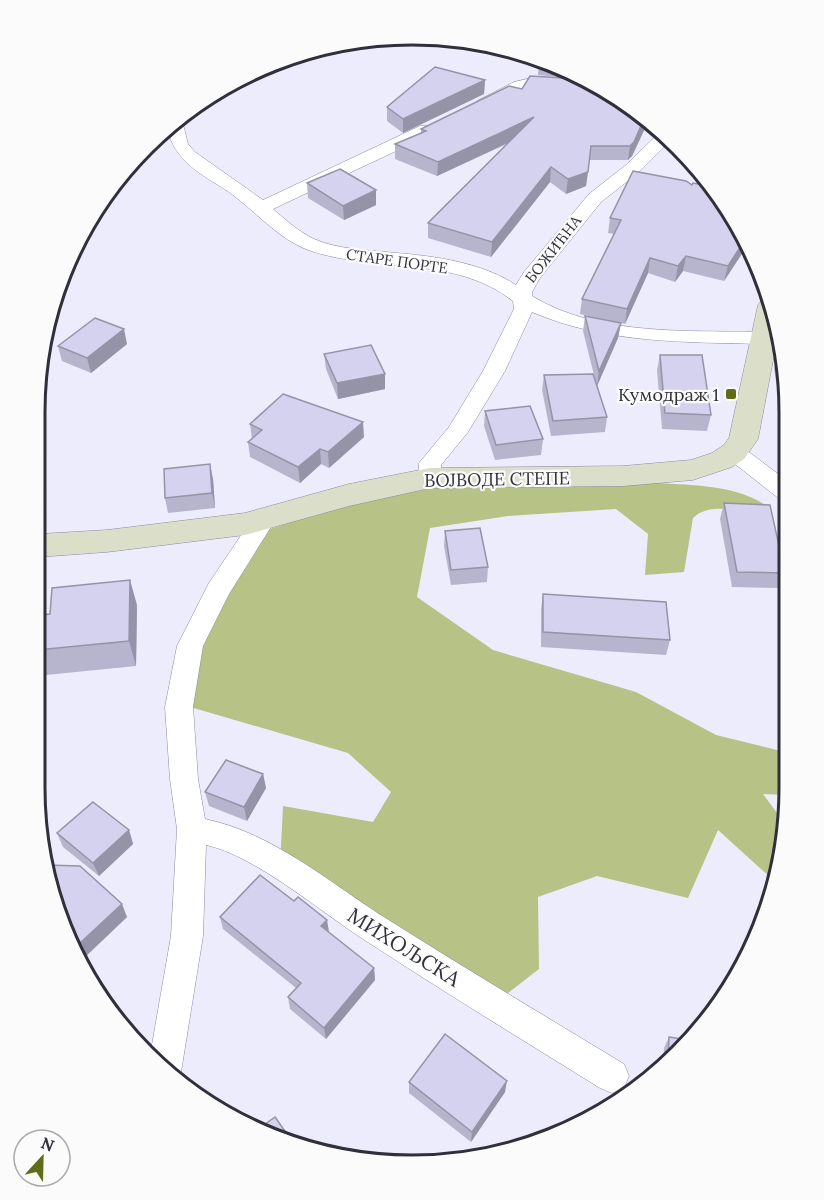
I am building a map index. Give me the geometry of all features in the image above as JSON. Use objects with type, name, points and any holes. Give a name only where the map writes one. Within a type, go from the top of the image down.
[{"type":"street","points":[[472,109],[524,83],[542,81],[573,86]]},
{"type":"street","points":[[261,208],[444,122]]},
{"type":"street","name":"СТАРЕ ПОРТЕ","points":[[177,130],[180,145],[187,154],[261,208],[283,229],[301,241],[317,247],[359,256],[416,260],[444,266],[492,280],[515,291],[522,298],[566,318],[629,333],[765,338]]},
{"type":"street","name":"БОЖИЋНА","points":[[430,478],[430,463],[457,432],[494,371],[524,309],[522,298],[524,287],[531,276],[595,198],[632,169],[660,141]]},
{"type":"street","points":[[768,323],[746,430],[734,452],[779,487]]},
{"type":"street","name":"ВОЈВОДЕ СТЕПЕ","points":[[45,545],[118,540],[225,527],[264,519],[349,495],[430,478],[564,478],[664,473],[711,466],[734,452]]},
{"type":"street","points":[[166,1060],[187,936],[192,829],[184,779],[179,707],[190,646],[218,590],[264,519]]},
{"type":"street","name":"МИХОЉСКА","points":[[192,829],[218,834],[279,866],[453,978],[612,1076]]},
{"type":"green space","points":[[649,482],[727,490],[755,499],[768,507],[765,514],[727,509],[700,513],[693,518],[684,572],[645,575],[648,534],[616,509],[508,516],[430,528],[417,597],[493,650],[636,692],[716,735],[779,751],[779,795],[763,794],[778,814],[768,875],[718,830],[688,898],[597,876],[538,897],[539,969],[494,1004],[280,866],[283,806],[373,822],[391,792],[348,753],[180,704],[190,646],[267,530],[352,502],[434,488]]},
{"type":"building","points":[[435,67],[485,80],[403,119],[387,107]]},
{"type":"building","points":[[530,76],[563,78],[596,94],[641,126],[630,146],[591,146],[588,172],[568,179],[551,167],[492,242],[428,223],[534,117],[438,162],[395,144],[426,131],[421,129],[509,86],[522,89]]},
{"type":"building","points":[[340,169],[376,190],[343,206],[307,183]]},
{"type":"building","points":[[633,171],[686,181],[692,185],[693,183],[699,184],[717,208],[740,248],[728,266],[686,256],[678,266],[650,258],[627,309],[582,299],[621,220],[610,218]]},
{"type":"building","points":[[585,316],[621,323],[599,371]]},
{"type":"building","points":[[95,318],[124,329],[87,358],[58,346]]},
{"type":"building","points":[[371,345],[385,374],[337,383],[324,354]]},
{"type":"building","points":[[660,355],[702,355],[711,415],[665,413]]},
{"type":"building","points":[[593,374],[607,417],[553,421],[544,375]]},
{"type":"building","points":[[283,394],[363,422],[328,452],[320,449],[298,467],[248,442],[262,430],[250,424]]},
{"type":"building","points":[[530,406],[543,439],[496,445],[485,411]]},
{"type":"building","points":[[210,464],[212,493],[165,498],[164,469]]},
{"type":"building","points":[[724,503],[770,505],[779,546],[779,573],[737,572]]},
{"type":"building","points":[[480,528],[488,567],[451,570],[445,531]]},
{"type":"building","points":[[130,580],[129,641],[45,649],[45,614],[50,614],[52,588]]},
{"type":"building","points":[[543,594],[666,602],[670,640],[543,632]]},
{"type":"building","points":[[226,760],[263,774],[244,807],[205,792]]},
{"type":"building","points":[[93,802],[129,830],[93,863],[57,833]]},
{"type":"building","points":[[53,865],[80,866],[122,904],[80,943],[64,906]]},
{"type":"building","points":[[260,875],[294,901],[298,897],[327,920],[321,926],[374,968],[324,1028],[288,997],[301,983],[220,917]]},
{"type":"building","points":[[445,1034],[507,1081],[472,1132],[409,1082]]},
{"type":"building","points":[[669,1037],[680,1039],[672,1048],[668,1051]]},
{"type":"building","points":[[275,1117],[286,1133],[272,1127],[265,1124]]},
{"type":"place","name":"Кумодраж 1","points":[[731,394]]}]
